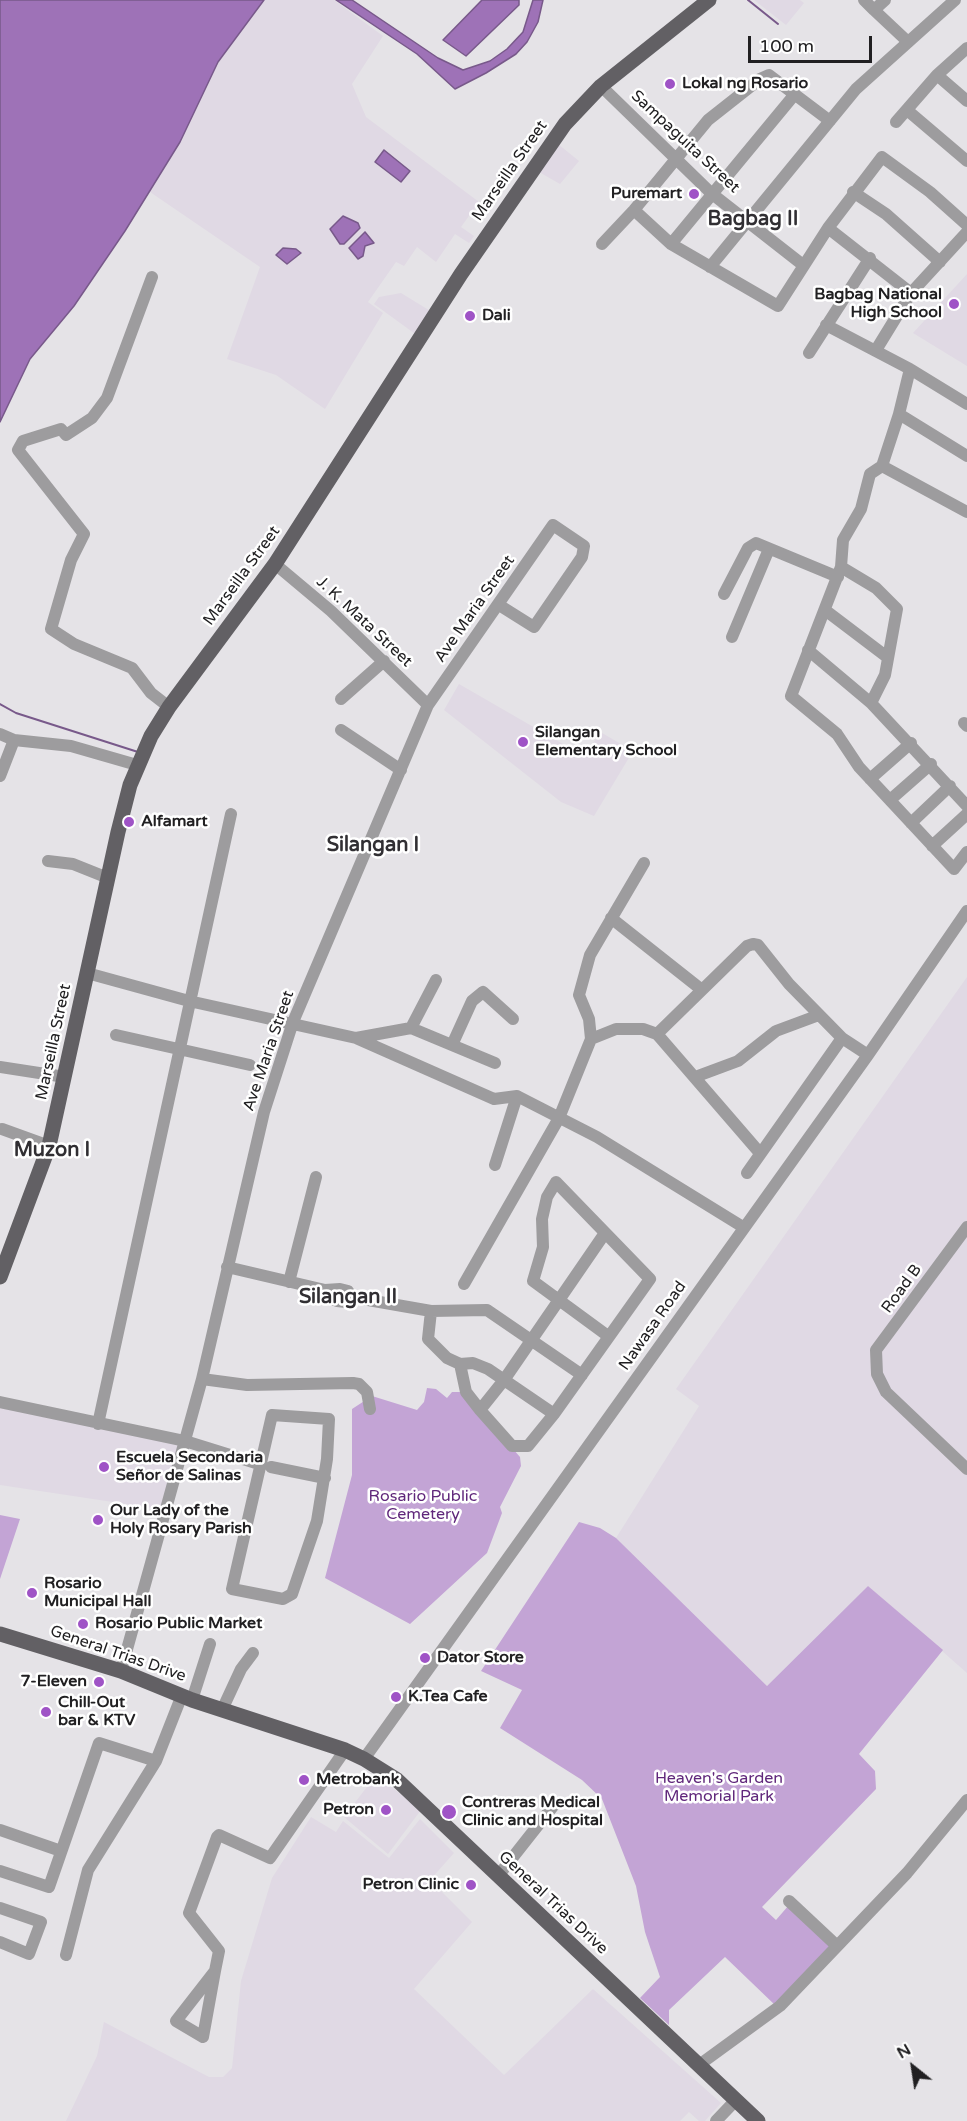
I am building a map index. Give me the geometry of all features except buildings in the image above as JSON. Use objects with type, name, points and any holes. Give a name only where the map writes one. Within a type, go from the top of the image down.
[{"type":"main road","name":"Marseilla Street","points":[[0,1277],[49,1146],[108,878],[137,765],[169,707],[275,564],[468,264],[565,124],[602,86],[709,0]]},
{"type":"main road","name":"General Trias Drive","points":[[0,1634],[121,1671],[222,1710],[345,1750],[396,1779],[758,2121]]},
{"type":"street","points":[[864,0],[907,41]]},
{"type":"street","points":[[874,10],[885,0]]},
{"type":"street","points":[[710,267],[746,220],[856,89],[955,0]]},
{"type":"street","points":[[896,122],[938,75],[967,48]]},
{"type":"street","points":[[602,244],[634,210],[708,120],[760,79],[769,75],[830,121]]},
{"type":"street","points":[[938,75],[967,101]]},
{"type":"street","name":"Sampaguita Street","points":[[602,86],[711,193],[803,265]]},
{"type":"street","points":[[671,244],[795,94]]},
{"type":"street","points":[[907,110],[967,161]]},
{"type":"street","points":[[634,210],[671,244],[778,306],[853,192],[882,157],[930,192],[967,225]]},
{"type":"street","points":[[853,192],[886,214],[940,262]]},
{"type":"street","points":[[828,228],[870,258],[911,293]]},
{"type":"street","points":[[876,350],[911,293],[967,232]]},
{"type":"street","points":[[809,353],[870,258]]},
{"type":"street","points":[[152,277],[107,398],[92,418],[66,435],[61,429],[23,441],[18,450],[84,534],[71,560],[51,628],[74,644],[132,668],[151,693],[169,707]]},
{"type":"street","points":[[826,325],[910,369],[967,404]]},
{"type":"street","points":[[910,369],[899,414],[882,466],[870,474],[861,509],[843,540],[839,572],[791,696],[837,735],[849,754],[870,779],[954,869],[967,852]]},
{"type":"street","points":[[899,414],[967,456]]},
{"type":"street","points":[[882,466],[967,512]]},
{"type":"street","name":"Ave Maria Street","points":[[121,1671],[202,1379],[264,1113],[293,1022],[428,705],[553,525],[584,546],[582,557],[534,627],[499,605]]},
{"type":"street","points":[[724,594],[752,544],[839,572],[876,588],[897,609],[885,675],[871,703]]},
{"type":"street","points":[[732,637],[769,549]]},
{"type":"street","name":"J. K. Mata Street","points":[[275,564],[384,661],[428,705]]},
{"type":"street","points":[[825,610],[887,657]]},
{"type":"street","points":[[808,650],[871,703],[931,764],[967,806]]},
{"type":"street","points":[[341,699],[384,661]]},
{"type":"street","points":[[341,730],[401,770]]},
{"type":"street","points":[[0,734],[14,740],[70,746],[137,765]]},
{"type":"street","points":[[0,776],[14,740]]},
{"type":"street","points":[[870,779],[911,743]]},
{"type":"street","points":[[890,800],[931,764]]},
{"type":"street","points":[[911,823],[950,786]]},
{"type":"street","points":[[98,1424],[178,1048],[231,814]]},
{"type":"street","points":[[932,846],[967,814]]},
{"type":"street","points":[[48,861],[73,864],[108,878]]},
{"type":"street","points":[[465,1284],[559,1118],[591,1039],[590,1019],[579,995],[590,955],[644,863]]},
{"type":"street","name":"Nawasa Road","points":[[364,1759],[868,1055],[967,911]]},
{"type":"street","points":[[611,918],[702,990]]},
{"type":"street","points":[[657,1034],[747,946],[753,944],[758,945],[842,1038],[868,1055]]},
{"type":"street","points":[[87,973],[189,1001],[293,1022],[356,1038],[494,1099],[517,1096],[597,1137],[743,1227]]},
{"type":"street","points":[[411,1028],[436,980]]},
{"type":"street","points":[[452,1045],[472,1001],[483,992],[513,1019]]},
{"type":"street","points":[[695,1077],[738,1061],[776,1031],[819,1015]]},
{"type":"street","points":[[356,1038],[411,1028],[495,1063]]},
{"type":"street","points":[[591,1039],[616,1029],[643,1029],[657,1034],[759,1152]]},
{"type":"street","points":[[117,1035],[250,1065]]},
{"type":"street","points":[[747,1173],[759,1152],[812,1084],[842,1038]]},
{"type":"street","points":[[0,1067],[65,1077]]},
{"type":"street","points":[[495,1165],[517,1096]]},
{"type":"street","points":[[2,1129],[49,1146]]},
{"type":"street","points":[[289,1281],[316,1177]]},
{"type":"street","points":[[460,1364],[466,1392],[480,1410],[512,1446],[518,1448],[528,1446],[554,1414],[650,1279],[555,1182],[551,1186],[542,1219],[543,1247],[533,1281],[558,1302],[608,1336]]},
{"type":"street","name":"Road B","points":[[967,1227],[876,1350],[878,1374],[886,1392],[967,1469]]},
{"type":"street","points":[[480,1410],[504,1380],[605,1233]]},
{"type":"street","points":[[227,1267],[325,1290],[340,1289],[348,1291],[351,1297],[431,1311],[487,1310],[582,1375]]},
{"type":"street","points":[[431,1311],[428,1340],[447,1358],[460,1364],[473,1363],[504,1380],[554,1414]]},
{"type":"street","points":[[202,1379],[247,1385],[353,1383],[367,1392],[370,1409]]},
{"type":"street","points":[[0,1402],[185,1441],[265,1465],[325,1478]]},
{"type":"street","points":[[272,1414],[329,1419],[325,1478],[317,1521],[292,1594],[283,1599],[233,1590],[265,1465],[272,1414]]},
{"type":"street","points":[[66,1955],[88,1870],[156,1761],[210,1644]]},
{"type":"street","points":[[222,1710],[242,1669],[253,1653]]},
{"type":"street","points":[[0,1871],[49,1887],[99,1743],[156,1761]]},
{"type":"street","points":[[215,1971],[176,2021],[203,2037],[219,1951],[189,1913],[218,1836],[270,1858],[345,1750]]},
{"type":"street","points":[[699,2066],[780,2006],[907,1873],[967,1800]]},
{"type":"street","points":[[498,1876],[554,1804]]},
{"type":"street","points":[[0,1830],[61,1851]]},
{"type":"street","points":[[789,1901],[836,1945]]},
{"type":"street","points":[[0,1908],[41,1922],[29,1954],[0,1942]]},
{"type":"street","points":[[716,2121],[736,2100]]},
{"type":"shaded area","points":[[0,0],[264,0],[218,62],[180,142],[125,231],[74,306],[30,359],[0,422]]},
{"type":"shaded area","points":[[264,0],[334,0],[383,36],[352,84],[366,117],[479,202],[461,227],[474,236],[469,243],[455,234],[436,262],[417,247],[404,266],[396,262],[368,302],[383,313],[325,409],[276,375],[227,359],[260,267],[150,192],[180,142],[217,62]]},
{"type":"shaded area","points":[[336,0],[352,0],[438,58],[463,70],[490,61],[507,49],[523,32],[533,0],[543,0],[538,22],[527,42],[516,54],[455,89],[417,54]]},
{"type":"shaded area","points":[[482,0],[519,0],[519,5],[466,56],[443,40]]},
{"type":"shaded area","points":[[754,0],[800,0],[804,3],[786,25]]},
{"type":"shaded area","points":[[558,144],[579,161],[560,184],[539,172]]},
{"type":"shaded area","points":[[384,150],[410,171],[401,182],[375,162]]},
{"type":"shaded area","points":[[343,216],[358,223],[360,228],[344,244],[340,244],[330,229]]},
{"type":"shaded area","points":[[365,232],[374,243],[365,246],[363,256],[358,259],[349,248]]},
{"type":"shaded area","points":[[283,248],[296,249],[301,253],[287,264],[276,255]]},
{"type":"shaded area","name":"Bagbag National High School","points":[[967,274],[967,366],[913,333]]},
{"type":"shaded area","points":[[401,293],[432,312],[418,336],[374,304],[379,297]]},
{"type":"shaded area","name":"Silangan Elementary School","points":[[459,684],[582,755],[602,733],[633,751],[594,816],[561,802],[444,710]]},
{"type":"shaded area","points":[[967,977],[967,1673],[868,1586],[767,1686],[616,1538],[699,1406],[676,1389]]},
{"type":"shaded area","name":"Escuela Secondaria Señor de Salinas","points":[[0,1405],[180,1445],[166,1510],[0,1485]]},
{"type":"shaded area","points":[[376,1775],[421,1810],[388,1854],[344,1817]]},
{"type":"shaded area","points":[[311,1817],[336,1832],[343,1821],[389,1858],[420,1819],[454,1853],[430,1880],[472,1922],[414,1989],[504,2075],[593,1989],[721,2103],[705,2121],[699,2121],[689,2112],[680,2121],[66,2121],[97,2056],[104,2022],[209,2077],[223,2077],[232,2068],[241,1981],[272,1878]]},
{"type":"green space","name":"Rosario Public Cemetery","points":[[427,1388],[436,1389],[447,1398],[452,1392],[463,1392],[520,1457],[521,1466],[500,1507],[502,1513],[487,1553],[410,1624],[325,1578],[352,1475],[352,1409],[372,1396],[417,1410],[424,1402]]},
{"type":"green space","points":[[0,1515],[20,1519],[0,1579]]},
{"type":"green space","name":"Heaven's Garden Memorial Park","points":[[579,1522],[600,1528],[616,1538],[767,1686],[868,1586],[943,1650],[859,1754],[875,1771],[876,1789],[762,1907],[776,1920],[789,1905],[832,1944],[776,2006],[725,1957],[669,2010],[669,2025],[640,1998],[660,1977],[645,1932],[636,1886],[602,1799],[582,1780],[500,1728],[522,1690],[481,1671]]},
{"type":"waterway","points":[[748,0],[778,24]]},
{"type":"waterway","points":[[0,704],[16,713],[138,752]]},
{"type":"place","name":"Lokal ng Rosario","points":[[670,84]]},
{"type":"place","name":"Puremart","points":[[694,194]]},
{"type":"place","name":"Bagbag National High School","points":[[954,304]]},
{"type":"place","name":"Dali","points":[[470,316]]},
{"type":"place","name":"Silangan Elementary School","points":[[523,742]]},
{"type":"place","name":"Alfamart","points":[[129,822]]},
{"type":"place","name":"Escuela Secondaria Señor de Salinas","points":[[104,1467]]},
{"type":"place","name":"Our Lady of the Holy Rosary Parish","points":[[98,1520]]},
{"type":"place","name":"Rosario Municipal Hall","points":[[32,1593]]},
{"type":"place","name":"Rosario Public Market","points":[[83,1624]]},
{"type":"place","name":"Dator Store","points":[[425,1658]]},
{"type":"place","name":"7-Eleven","points":[[99,1682]]},
{"type":"place","name":"K.Tea Cafe","points":[[396,1697]]},
{"type":"place","name":"Chill-Out bar & KTV","points":[[46,1712]]},
{"type":"place","name":"Metrobank","points":[[304,1780]]},
{"type":"place","name":"Petron","points":[[386,1810]]},
{"type":"place","name":"Contreras Medical Clinic and Hospital","points":[[449,1812]]},
{"type":"place","name":"Petron Clinic","points":[[471,1885]]},
{"type":"district","name":"Bagbag II","points":[[753,220]]},
{"type":"district","name":"Silangan I","points":[[373,846]]},
{"type":"district","name":"Muzon I","points":[[52,1151]]},
{"type":"district","name":"Silangan II","points":[[348,1298]]}]
